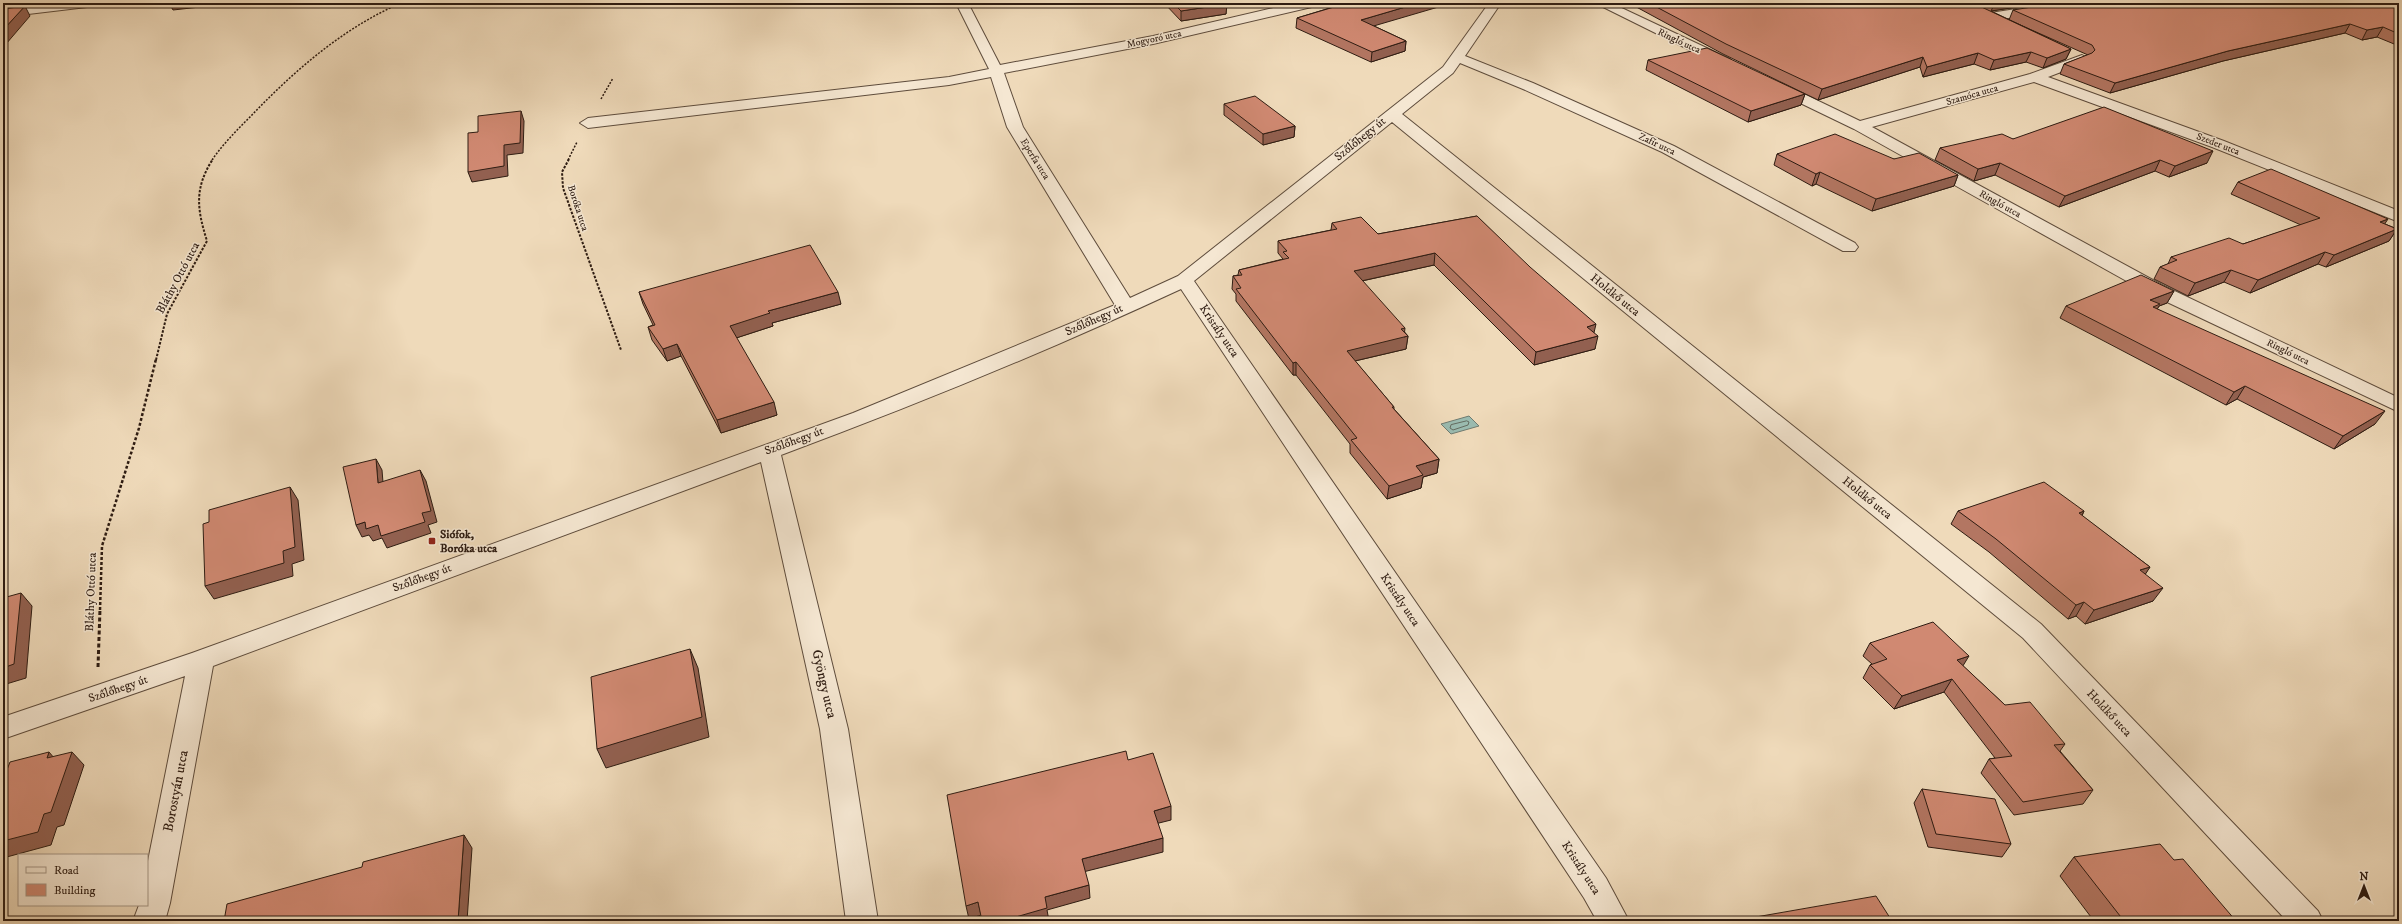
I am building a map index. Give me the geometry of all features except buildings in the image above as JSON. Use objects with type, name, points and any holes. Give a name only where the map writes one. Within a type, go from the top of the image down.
[{"type":"street","points":[[3,13],[87,3]]},
{"type":"street","name":"Eperfa utca","points":[[962,3],[996,71],[1016,128],[1125,306]]},
{"type":"street","points":[[1260,3],[1272,13]]},
{"type":"street","name":"Mogyoró utca","points":[[588,123],[949,81],[1153,40],[1311,3]]},
{"type":"street","name":"Szőlőhegy út","points":[[3,728],[201,660],[867,415],[1100,319],[1125,306],[1184,280],[1448,70],[1495,3]]},
{"type":"street","name":"Ringló utca","points":[[1600,3],[1737,68]]},
{"type":"street","points":[[1990,17],[2078,3]]},
{"type":"street","points":[[1977,12],[2011,27]]},
{"type":"street","name":"Szamóca utca","points":[[1859,126],[2035,77],[2082,59],[2068,53]]},
{"type":"street","name":"Zafír utca","points":[[1456,57],[1528,86],[1668,149],[1849,247]]},
{"type":"street","name":"Szeder utca","points":[[2035,77],[2218,144],[2399,216]]},
{"type":"street","name":"Ringló utca","points":[[1759,78],[1859,126],[2155,289],[2399,406]]},
{"type":"street","name":"Holdkő utca","points":[[1392,114],[2032,631],[2307,921]]},
{"type":"street","name":"Kristály utca","points":[[1184,280],[1595,888],[1613,921]]},
{"type":"street","name":"Gyöngy utca","points":[[769,450],[834,729],[862,921]]},
{"type":"street","name":"Borostyán utca","points":[[149,921],[155,903],[201,660]]},
{"type":"path","name":"Bláthy Ottó utca","points":[[97,696],[102,546],[139,428],[167,314],[207,240],[198,212],[203,174],[220,148],[274,92],[320,51],[385,10],[401,3]]},
{"type":"path","name":"Boróka utca","points":[[613,78],[562,172],[563,188],[621,350]]},
{"type":"water","points":[[1469,416],[1479,426],[1451,434],[1441,424]]},
{"type":"place","name":"Siófok, Boróka utca","points":[[432,541]]}]
